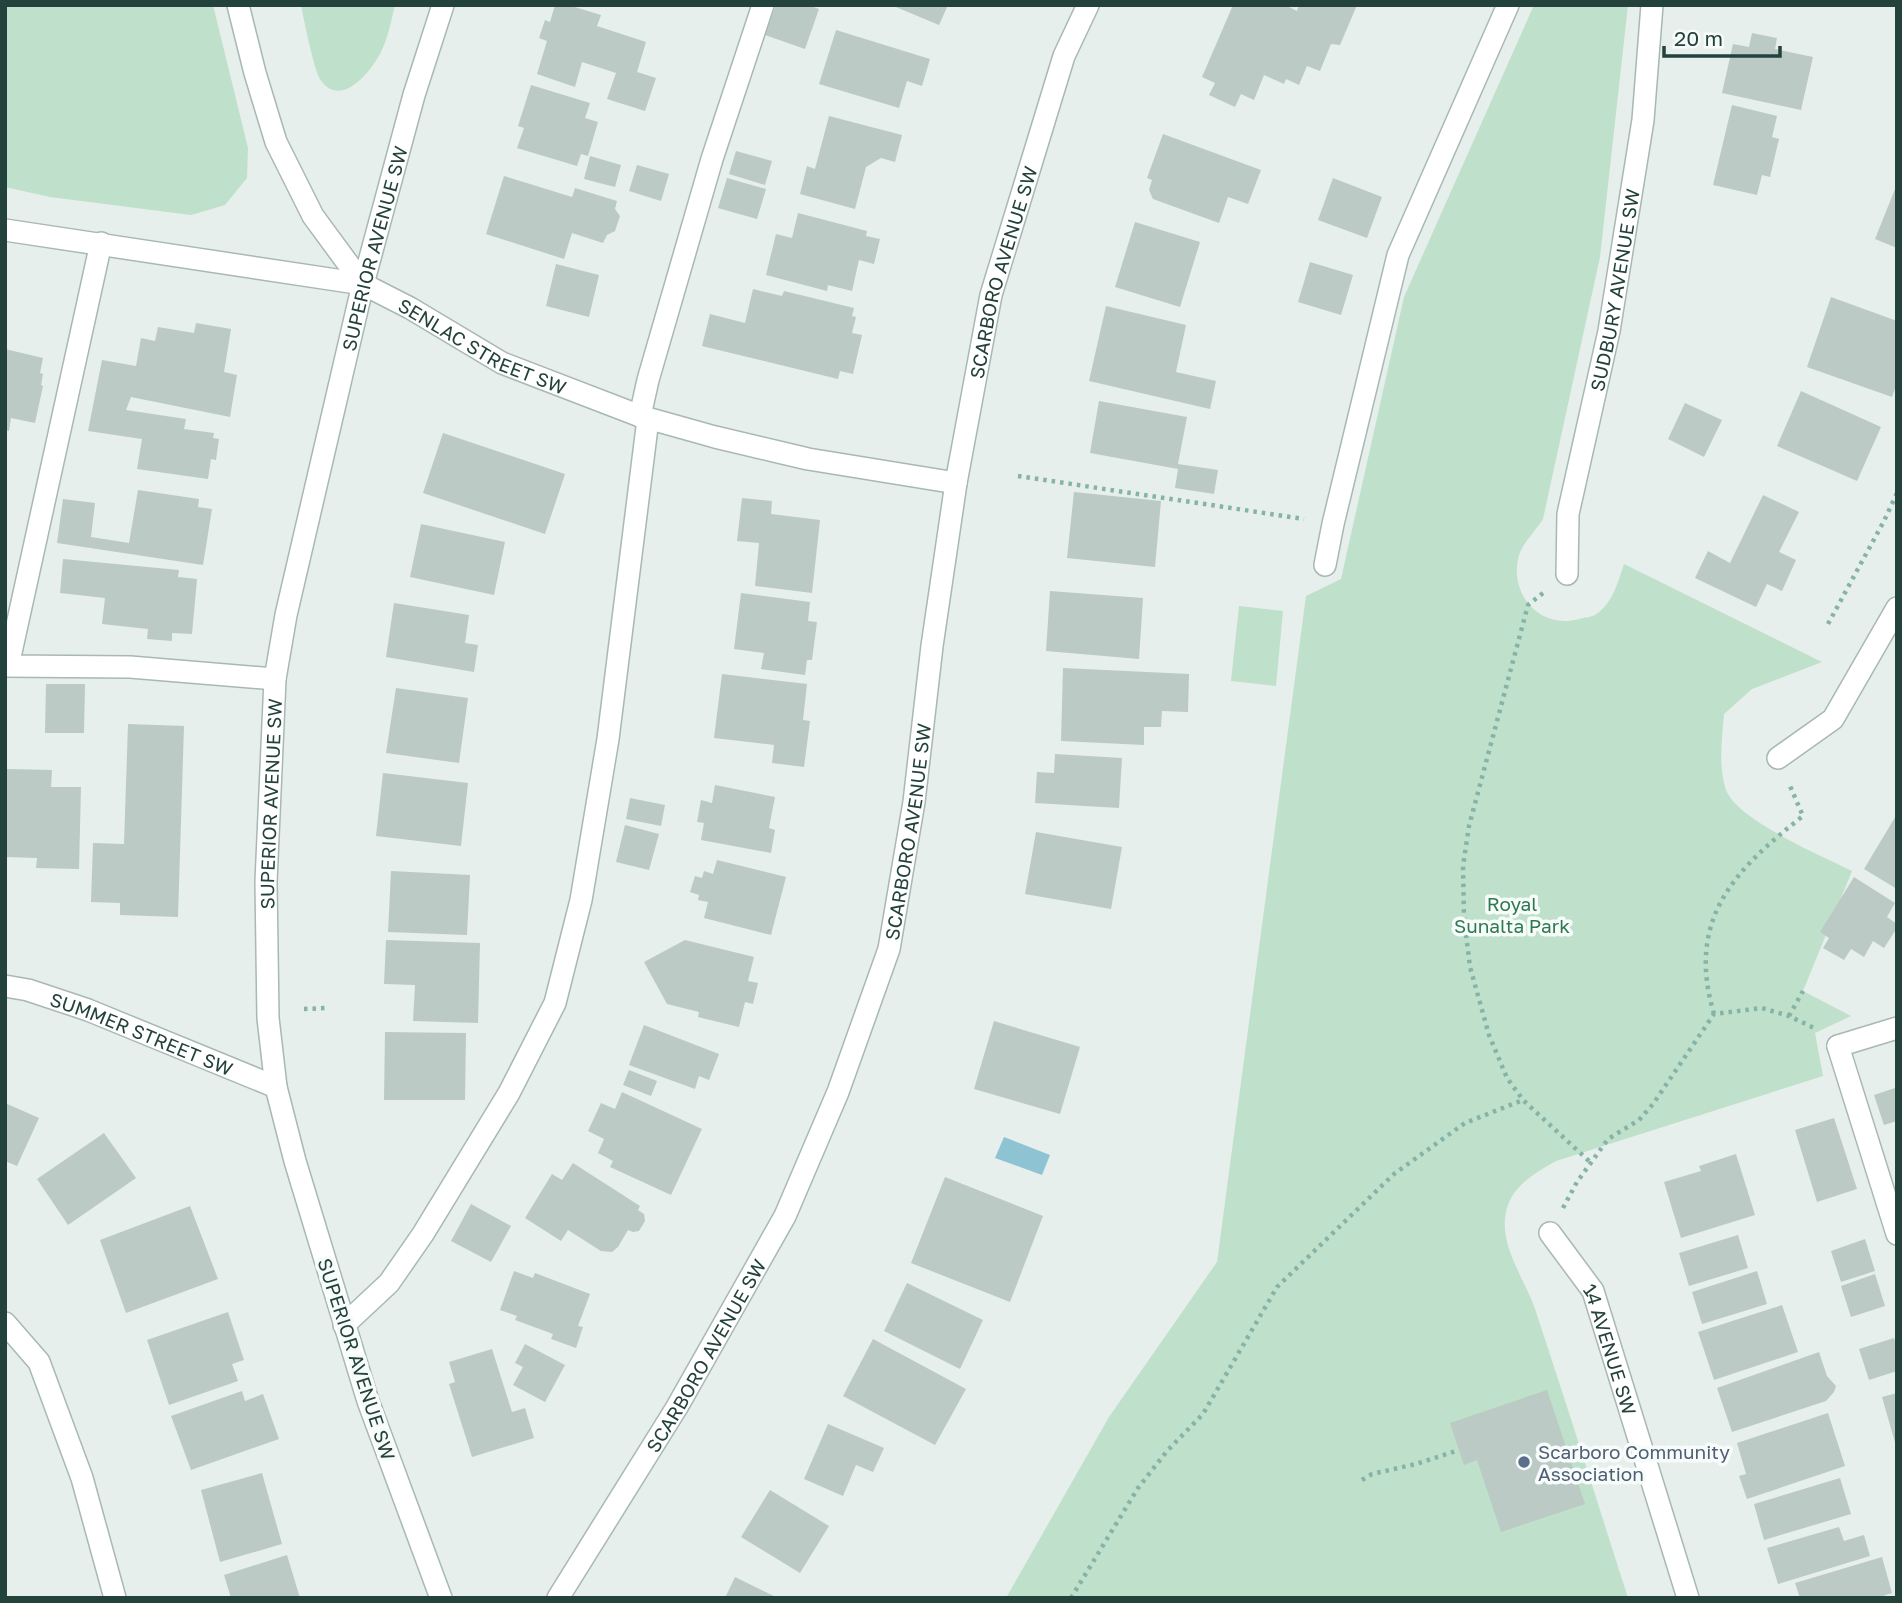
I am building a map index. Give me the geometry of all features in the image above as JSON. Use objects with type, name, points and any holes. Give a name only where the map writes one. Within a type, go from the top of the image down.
[{"type":"street","points":[[238,5],[276,142],[313,216],[363,284]]},
{"type":"street","name":"SUPERIOR AVENUE SW","points":[[441,1598],[368,1401],[275,1087],[268,1018],[266,882],[275,679],[286,615],[363,284],[414,95],[443,5]]},
{"type":"street","points":[[344,1325],[389,1283],[423,1234],[509,1093],[555,1003],[581,900],[608,739],[648,380],[712,159],[763,5]]},
{"type":"street","name":"SCARBORO AVENUE SW","points":[[558,1598],[677,1407],[785,1216],[838,1093],[889,949],[914,802],[932,646],[956,483],[991,295],[1064,56],[1088,5]]},
{"type":"street","points":[[1325,565],[1398,255],[1508,5]]},
{"type":"street","name":"SUDBURY AVENUE SW","points":[[1567,574],[1568,514],[1609,331],[1643,120],[1651,5]]},
{"type":"street","name":"SENLAC STREET SW","points":[[5,230],[363,284],[410,308],[502,363],[644,418],[807,459],[956,483]]},
{"type":"street","points":[[101,243],[7,666],[130,667],[275,679]]},
{"type":"street","points":[[1778,758],[1832,719],[1897,608]]},
{"type":"street","name":"SUMMER STREET SW","points":[[5,986],[28,990],[88,1010],[275,1087]]},
{"type":"street","points":[[1897,1028],[1839,1046],[1897,1234]]},
{"type":"street","name":"14 AVENUE SW","points":[[1550,1233],[1593,1290],[1688,1598]]},
{"type":"street","points":[[5,1322],[39,1362],[82,1478],[114,1598]]},
{"type":"path","points":[[1018,476],[1333,524]]},
{"type":"path","points":[[1828,624],[1897,493]]},
{"type":"path","points":[[1528,605],[1469,826],[1463,866],[1464,918],[1470,967],[1489,1035],[1507,1078],[1523,1100],[1590,1162]]},
{"type":"path","points":[[1714,1014],[1707,991],[1704,960],[1713,917],[1725,892],[1741,872],[1803,816],[1798,806]]},
{"type":"path","points":[[1789,1016],[1802,991]]},
{"type":"path","points":[[304,1009],[327,1008]]},
{"type":"path","points":[[1577,1182],[1608,1139],[1639,1120],[1653,1104],[1714,1014],[1762,1008],[1814,1027]]},
{"type":"path","points":[[1071,1598],[1138,1488],[1167,1451],[1203,1414],[1277,1287],[1394,1174],[1465,1124],[1523,1100]]},
{"type":"path","points":[[1362,1480],[1372,1474],[1459,1450]]},
{"type":"green space","points":[[5,5],[213,5],[248,148],[247,178],[225,205],[191,215],[50,197],[5,187]]},
{"type":"green space","points":[[301,5],[395,5],[381,52],[363,78],[354,85],[337,91],[328,88],[320,79]]},
{"type":"green space","name":"Royal Sunalta Park","points":[[1534,5],[1628,5],[1600,257],[1543,519],[1519,555],[1518,583],[1530,606],[1540,614],[1565,621],[1579,619],[1595,615],[1606,605],[1624,564],[1822,662],[1752,689],[1724,714],[1722,772],[1726,790],[1746,813],[1802,847],[1852,871],[1803,991],[1851,1016],[1815,1033],[1823,1076],[1556,1161],[1523,1183],[1507,1207],[1507,1242],[1535,1309],[1628,1598],[1006,1598],[1109,1417],[1217,1262],[1306,596],[1341,579],[1404,297]]},
{"type":"green space","points":[[1239,606],[1283,611],[1276,686],[1231,681]]},
{"type":"water","points":[[1004,1137],[1050,1155],[1042,1175],[995,1158]]},
{"type":"building","points":[[555,5],[568,5],[601,15],[597,26],[646,42],[637,72],[656,78],[645,111],[607,99],[616,73],[582,62],[575,87],[537,74],[547,41],[539,38],[545,20],[550,22]]},
{"type":"building","points":[[776,5],[808,5],[819,9],[805,49],[765,35]]},
{"type":"building","points":[[891,5],[948,5],[939,25]]},
{"type":"building","points":[[1233,5],[1290,5],[1289,7],[1297,11],[1299,5],[1357,5],[1340,45],[1331,44],[1320,71],[1307,66],[1299,85],[1286,79],[1284,84],[1264,75],[1254,100],[1241,94],[1235,107],[1209,95],[1215,83],[1202,77]]},
{"type":"building","points":[[836,30],[930,59],[922,86],[907,81],[899,108],[819,84]]},
{"type":"building","points":[[1752,33],[1777,38],[1775,49],[1813,57],[1801,110],[1722,93],[1733,44],[1749,47]]},
{"type":"building","points":[[531,85],[590,103],[585,118],[598,122],[588,156],[581,154],[577,166],[517,148],[524,128],[518,126]]},
{"type":"building","points":[[1732,105],[1777,116],[1772,137],[1779,139],[1770,177],[1762,175],[1757,195],[1713,185]]},
{"type":"building","points":[[829,116],[902,135],[895,162],[881,158],[866,167],[855,209],[800,194],[807,166],[815,169]]},
{"type":"building","points":[[1163,134],[1261,170],[1248,204],[1228,197],[1219,223],[1153,199],[1149,190],[1152,180],[1147,178]]},
{"type":"building","points":[[736,151],[772,161],[765,185],[729,174]]},
{"type":"building","points":[[590,156],[621,165],[615,187],[584,179]]},
{"type":"building","points":[[637,165],[669,174],[661,201],[629,191]]},
{"type":"building","points":[[504,176],[572,197],[575,188],[617,201],[615,209],[620,216],[615,231],[607,235],[603,243],[572,233],[564,259],[486,234]]},
{"type":"building","points":[[727,178],[766,189],[757,219],[718,208]]},
{"type":"building","points":[[1333,178],[1382,197],[1367,238],[1318,220]]},
{"type":"building","points":[[1897,184],[1897,248],[1875,239]]},
{"type":"building","points":[[798,213],[867,231],[866,236],[880,239],[874,264],[859,260],[852,291],[828,285],[827,291],[766,275],[776,234],[792,238]]},
{"type":"building","points":[[1135,222],[1200,242],[1180,307],[1115,287]]},
{"type":"building","points":[[1310,262],[1353,275],[1341,315],[1298,302]]},
{"type":"building","points":[[556,264],[599,275],[589,317],[546,306]]},
{"type":"building","points":[[753,289],[782,296],[784,291],[854,308],[852,316],[856,317],[852,333],[862,335],[853,374],[840,371],[838,379],[702,346],[710,314],[745,323]]},
{"type":"building","points":[[1831,297],[1897,321],[1897,383],[1892,397],[1807,367]]},
{"type":"building","points":[[1106,306],[1186,325],[1176,372],[1216,381],[1210,409],[1089,381]]},
{"type":"building","points":[[196,323],[231,329],[224,372],[237,375],[230,417],[131,397],[126,410],[186,419],[184,429],[214,433],[213,438],[219,439],[216,460],[211,459],[208,479],[137,469],[142,439],[88,431],[102,360],[136,366],[141,338],[155,341],[158,327],[194,333]]},
{"type":"building","points":[[5,349],[43,358],[40,373],[43,374],[43,386],[35,423],[11,418],[9,431],[5,430]]},
{"type":"building","points":[[1801,391],[1881,427],[1857,481],[1777,446]]},
{"type":"building","points":[[1099,401],[1187,417],[1178,464],[1218,470],[1214,494],[1175,488],[1178,469],[1090,453]]},
{"type":"building","points":[[1685,403],[1722,420],[1704,457],[1668,439]]},
{"type":"building","points":[[443,433],[565,474],[545,534],[423,493]]},
{"type":"building","points":[[138,490],[199,499],[198,507],[212,509],[203,565],[57,543],[63,499],[95,503],[91,537],[129,543]]},
{"type":"building","points":[[1074,492],[1161,501],[1155,567],[1067,558]]},
{"type":"building","points":[[1763,495],[1799,512],[1779,552],[1796,560],[1782,591],[1767,584],[1756,607],[1695,578],[1708,551],[1730,563]]},
{"type":"building","points":[[742,498],[772,501],[771,514],[820,520],[812,593],[755,586],[759,543],[737,541]]},
{"type":"building","points":[[421,524],[505,542],[494,595],[410,577]]},
{"type":"building","points":[[63,559],[179,570],[178,577],[197,579],[192,634],[172,633],[172,641],[147,639],[148,629],[102,624],[105,598],[60,593]]},
{"type":"building","points":[[1050,591],[1143,598],[1139,659],[1046,651]]},
{"type":"building","points":[[741,593],[810,602],[808,621],[817,622],[812,660],[807,660],[805,675],[761,669],[764,653],[734,649]]},
{"type":"building","points":[[394,603],[469,615],[465,643],[478,645],[474,672],[386,657]]},
{"type":"building","points":[[1063,668],[1189,674],[1188,712],[1162,711],[1161,727],[1144,727],[1144,745],[1061,741]]},
{"type":"building","points":[[722,674],[807,684],[803,720],[810,721],[804,767],[772,763],[774,745],[714,738]]},
{"type":"building","points":[[46,684],[85,684],[84,733],[45,733]]},
{"type":"building","points":[[396,688],[468,698],[459,763],[386,753]]},
{"type":"building","points":[[128,724],[184,726],[178,917],[120,915],[120,903],[91,902],[93,843],[124,844]]},
{"type":"building","points":[[1055,754],[1122,758],[1119,808],[1035,803],[1037,772],[1054,773]]},
{"type":"building","points":[[7,769],[52,770],[51,787],[81,787],[79,869],[36,868],[37,858],[5,857]]},
{"type":"building","points":[[383,773],[468,783],[461,846],[376,836]]},
{"type":"building","points":[[715,785],[775,797],[769,828],[775,830],[771,853],[701,840],[704,823],[697,822],[701,800],[712,803]]},
{"type":"building","points":[[630,798],[665,805],[661,826],[626,819]]},
{"type":"building","points":[[1897,814],[1897,889],[1864,869]]},
{"type":"building","points":[[625,825],[659,834],[649,870],[616,862]]},
{"type":"building","points":[[1036,832],[1122,847],[1111,909],[1025,894]]},
{"type":"building","points":[[717,860],[786,877],[771,935],[704,918],[708,902],[698,900],[699,895],[690,892],[695,876],[702,878],[704,871],[713,874]]},
{"type":"building","points":[[391,871],[470,875],[467,935],[388,932]]},
{"type":"building","points":[[1854,877],[1895,903],[1887,917],[1897,924],[1897,928],[1884,948],[1873,941],[1864,957],[1851,949],[1844,960],[1823,948],[1829,938],[1820,932]]},
{"type":"building","points":[[386,940],[480,943],[478,1023],[413,1021],[415,985],[384,984]]},
{"type":"building","points":[[685,940],[754,957],[748,981],[758,983],[753,1004],[745,1002],[739,1027],[698,1017],[699,1012],[667,1004],[644,962]]},
{"type":"building","points":[[994,1021],[1080,1047],[1060,1114],[974,1089]]},
{"type":"building","points":[[644,1025],[719,1054],[709,1080],[699,1076],[695,1089],[629,1065]]},
{"type":"building","points":[[385,1032],[466,1033],[465,1100],[384,1100]]},
{"type":"building","points":[[629,1070],[657,1081],[651,1096],[623,1085]]},
{"type":"building","points":[[1895,1088],[1897,1121],[1884,1125],[1874,1095]]},
{"type":"building","points":[[622,1092],[702,1129],[671,1195],[610,1167],[613,1161],[598,1153],[604,1139],[588,1131],[601,1103],[615,1109]]},
{"type":"building","points":[[5,1103],[39,1118],[17,1166],[5,1161]]},
{"type":"building","points":[[1834,1118],[1857,1189],[1817,1202],[1795,1130]]},
{"type":"building","points":[[104,1133],[136,1178],[68,1225],[37,1179]]},
{"type":"building","points":[[1736,1154],[1755,1215],[1681,1238],[1664,1182],[1701,1171],[1699,1166]]},
{"type":"building","points":[[573,1163],[640,1206],[638,1210],[644,1214],[645,1221],[639,1231],[628,1230],[612,1252],[601,1251],[568,1230],[561,1241],[525,1218],[552,1174],[562,1180]]},
{"type":"building","points":[[945,1177],[1043,1216],[1010,1302],[911,1263]]},
{"type":"building","points":[[471,1204],[511,1226],[491,1262],[451,1241]]},
{"type":"building","points":[[190,1206],[218,1279],[126,1313],[100,1240]]},
{"type":"building","points":[[1738,1235],[1748,1268],[1689,1286],[1679,1253]]},
{"type":"building","points":[[1865,1239],[1875,1271],[1841,1282],[1831,1251]]},
{"type":"building","points":[[514,1271],[533,1278],[535,1273],[590,1294],[578,1326],[583,1327],[576,1348],[551,1339],[553,1334],[515,1320],[517,1316],[500,1310]]},
{"type":"building","points":[[1757,1271],[1767,1304],[1702,1324],[1692,1292]]},
{"type":"building","points":[[1875,1274],[1885,1306],[1851,1317],[1841,1286]]},
{"type":"building","points":[[907,1283],[983,1320],[960,1369],[884,1331]]},
{"type":"building","points":[[1782,1305],[1798,1352],[1714,1380],[1698,1332]]},
{"type":"building","points":[[228,1312],[244,1360],[232,1364],[238,1381],[169,1405],[147,1340]]},
{"type":"building","points":[[1894,1338],[1897,1347],[1897,1371],[1869,1380],[1859,1349]]},
{"type":"building","points":[[873,1339],[966,1389],[935,1445],[843,1396]]},
{"type":"building","points":[[525,1344],[565,1365],[545,1402],[513,1385],[523,1367],[515,1363]]},
{"type":"building","points":[[492,1349],[512,1412],[525,1408],[534,1438],[472,1457],[449,1384],[455,1382],[449,1362]]},
{"type":"building","points":[[1819,1352],[1827,1376],[1836,1386],[1826,1401],[1732,1432],[1717,1388]]},
{"type":"building","name":"Scarboro Community Association","points":[[1547,1390],[1585,1504],[1501,1532],[1477,1460],[1464,1465],[1450,1423]]},
{"type":"building","points":[[242,1391],[245,1401],[263,1394],[279,1439],[191,1470],[171,1416]]},
{"type":"building","points":[[1897,1393],[1897,1446],[1896,1446],[1882,1397]]},
{"type":"building","points":[[1828,1413],[1845,1466],[1747,1499],[1739,1476],[1746,1474],[1737,1443]]},
{"type":"building","points":[[828,1424],[884,1448],[873,1472],[856,1465],[843,1496],[804,1479]]},
{"type":"building","points":[[262,1473],[282,1544],[220,1562],[201,1490]]},
{"type":"building","points":[[1840,1478],[1851,1514],[1764,1540],[1754,1504]]},
{"type":"building","points":[[770,1490],[829,1526],[800,1573],[741,1537]]},
{"type":"building","points":[[1839,1527],[1844,1541],[1864,1535],[1870,1556],[1778,1584],[1767,1548]]},
{"type":"building","points":[[287,1555],[300,1598],[231,1598],[224,1575]]},
{"type":"building","points":[[1882,1557],[1892,1593],[1877,1598],[1800,1598],[1795,1583]]},
{"type":"building","points":[[735,1577],[778,1598],[725,1598]]},
{"type":"place","name":"Scarboro Community Association","points":[[1524,1462]]}]
